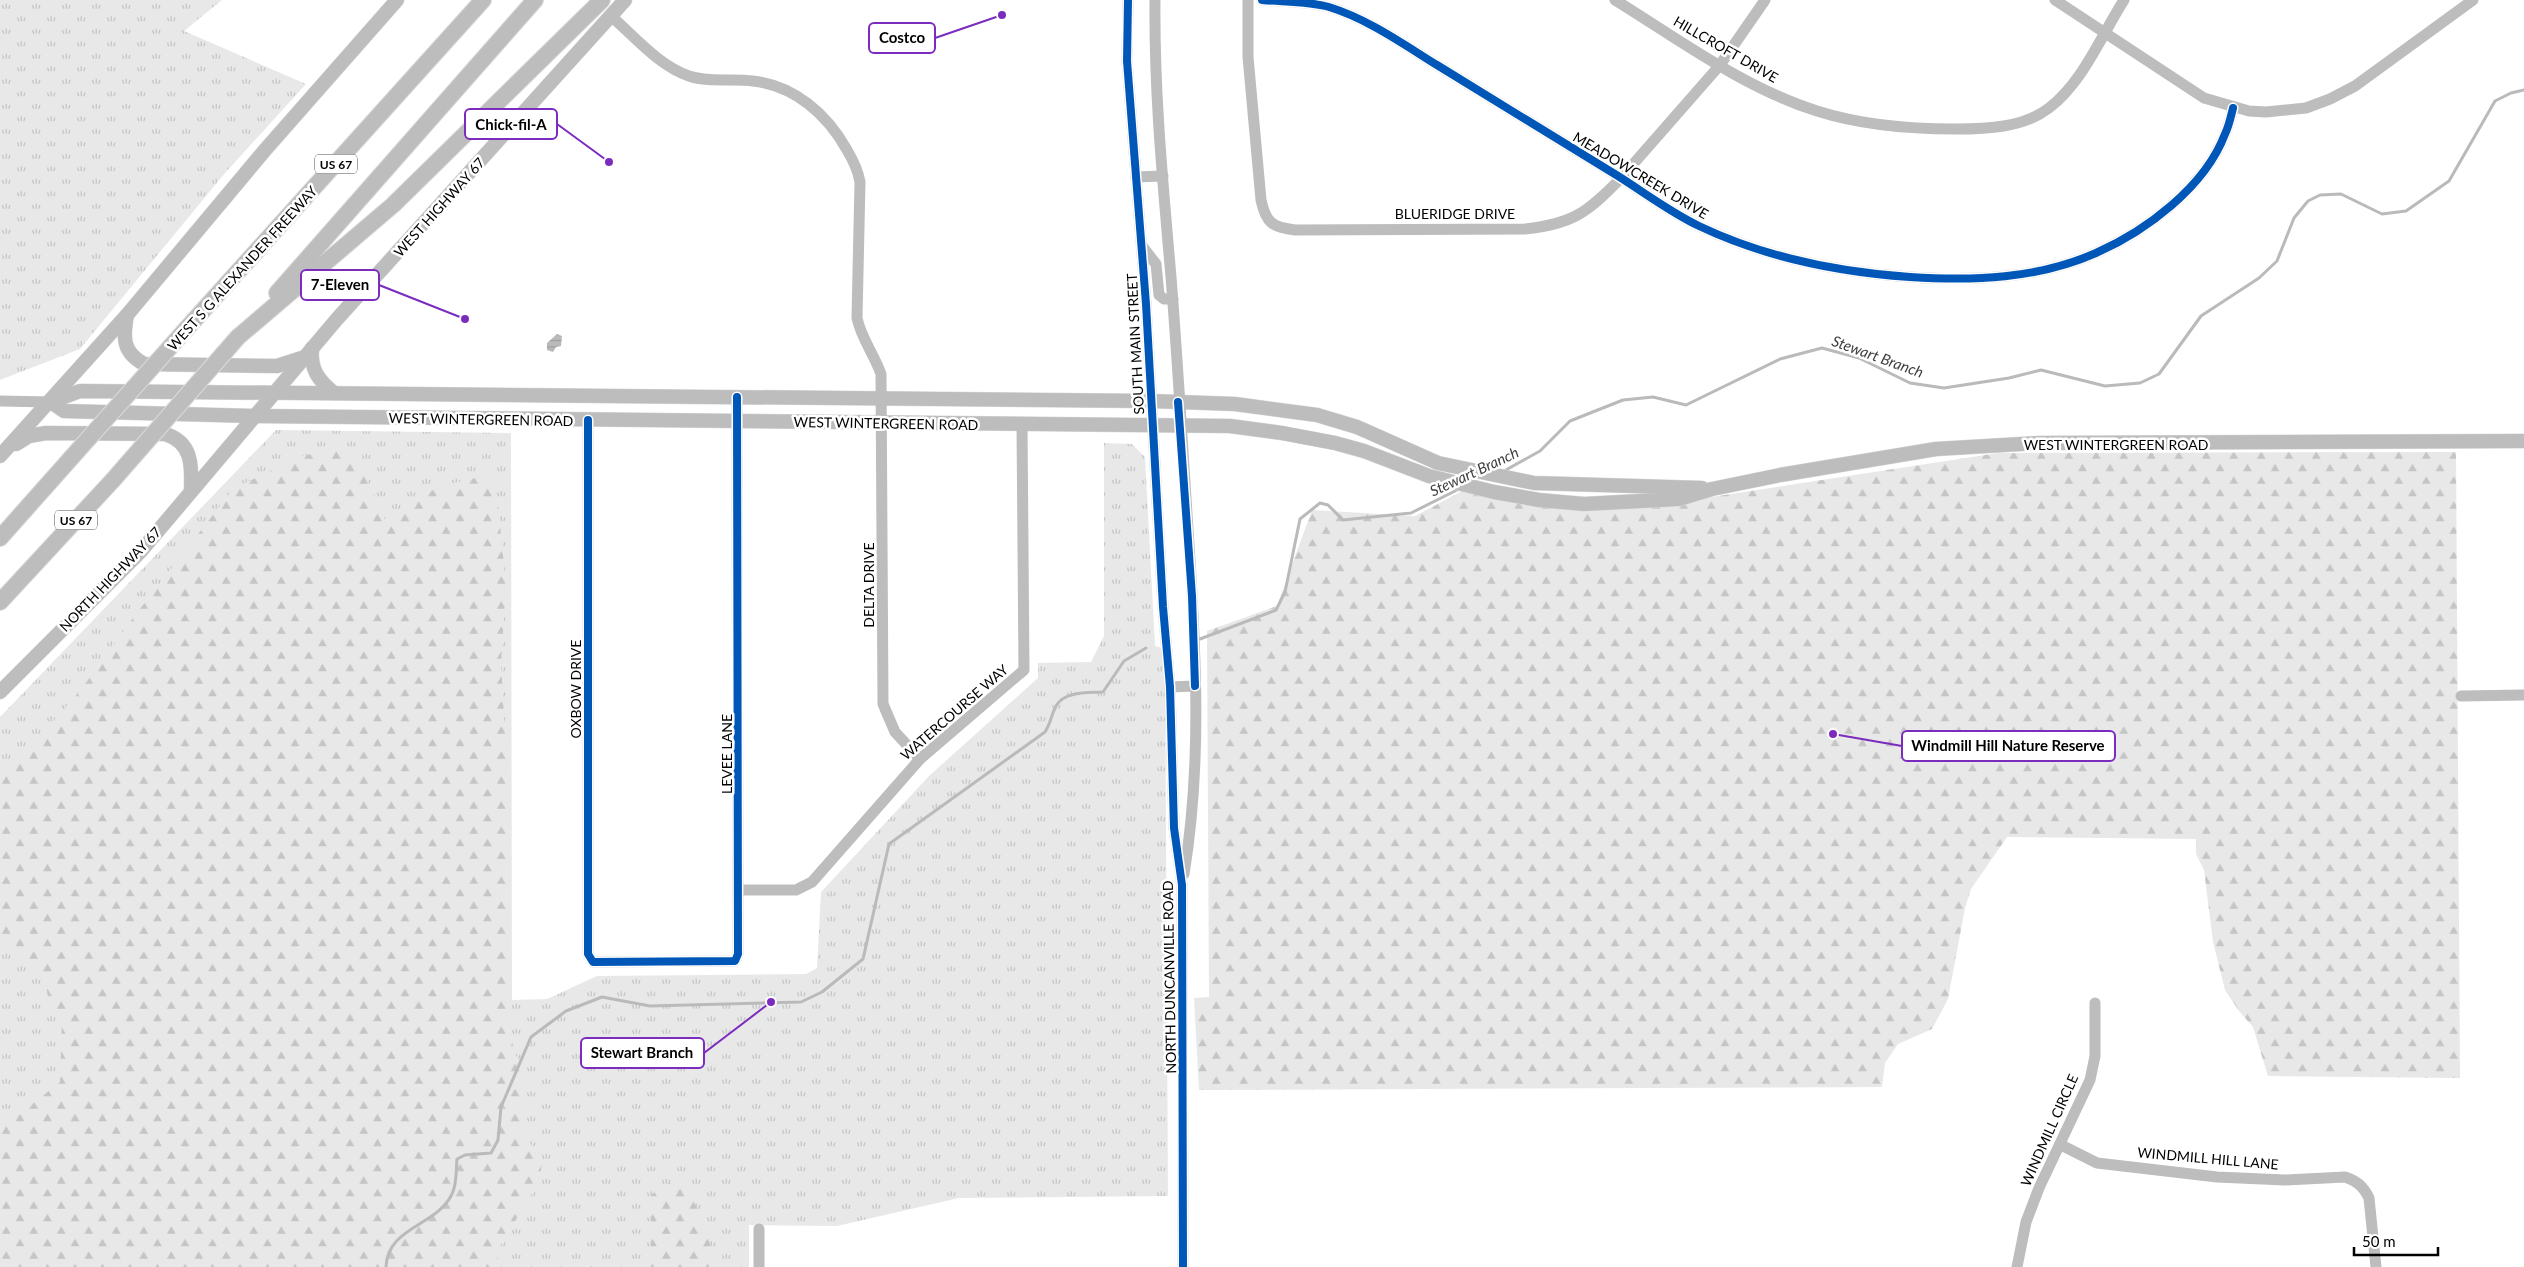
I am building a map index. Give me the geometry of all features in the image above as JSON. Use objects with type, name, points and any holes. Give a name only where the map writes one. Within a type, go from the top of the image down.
[{"type":"highway","name":"WEST S G ALEXANDER FREEWAY","points":[[46,487],[483,0]]},
{"type":"highway","name":"US 67","points":[[0,602],[113,480],[535,0]]},
{"type":"highway","points":[[238,337],[393,205],[602,0]]},
{"type":"highway","name":"US 67","points":[[0,538],[46,487]]},
{"type":"highway","points":[[0,528],[46,487]]},
{"type":"highway","points":[[0,615],[40,560]]},
{"type":"main road","points":[[3,453],[127,315],[265,150],[397,0]]},
{"type":"main road","name":"WEST HIGHWAY 67","points":[[254,416],[307,353],[625,0]]},
{"type":"main road","points":[[127,315],[123,334],[125,344],[139,361],[144,364],[277,366],[307,353],[311,359],[315,376],[334,393]]},
{"type":"main road","name":"WEST WINTERGREEN ROAD","points":[[50,402],[80,391],[1151,401],[1235,404],[1317,416],[1357,427],[1438,463],[1511,479],[1554,485],[1712,489]]},
{"type":"main road","points":[[496,395],[496,419]]},
{"type":"main road","name":"WEST WINTERGREEN ROAD","points":[[50,402],[64,411],[254,416],[1230,426],[1282,433],[1364,451],[1424,474],[1506,494],[1584,504],[1679,499],[1712,489],[1780,475],[1955,448],[2040,443],[2524,440]]},
{"type":"main road","name":"NORTH HIGHWAY 67","points":[[0,692],[141,551],[254,416]]},
{"type":"main road","points":[[3,453],[29,436],[46,432],[165,434],[175,437],[183,445],[192,463],[191,489]]},
{"type":"street","name":"SOUTH MAIN STREET","points":[[1128,0],[1127,61],[1142,246],[1162,607],[1170,687]]},
{"type":"street","points":[[1155,0],[1154,65],[1173,299],[1178,402],[1192,596],[1195,686],[1170,687]]},
{"type":"street","name":"BLUERIDGE DRIVE","points":[[1248,0],[1248,57],[1261,200],[1264,212],[1270,222],[1280,228],[1525,229],[1550,226],[1569,221],[1605,194],[1720,65],[1765,0]]},
{"type":"street","name":"MEADOWCREEK DRIVE","points":[[1262,0],[1328,3],[1372,26],[1691,222],[1761,251],[1832,266],[1900,276],[1952,280],[1988,279],[2040,272],[2089,256],[2134,234],[2175,202],[2209,162],[2225,136],[2233,108]]},
{"type":"street","name":"HILLCROFT DRIVE","points":[[1616,0],[1756,86],[1826,114],[1889,127],[1982,129],[2027,120],[2048,109],[2077,78],[2124,0]]},
{"type":"street","points":[[2055,0],[2204,98],[2233,108],[2249,111],[2284,111],[2306,108],[2330,99],[2376,73],[2473,0]]},
{"type":"street","name":"DELTA DRIVE","points":[[611,16],[656,57],[673,69],[700,78],[752,80],[773,85],[810,104],[828,120],[842,140],[859,175],[858,318],[860,332],[875,357],[881,374],[883,423],[884,704],[895,732],[920,759]]},
{"type":"street","points":[[1136,177],[1163,176]]},
{"type":"street","points":[[1142,246],[1156,264],[1159,295],[1164,299],[1173,299]]},
{"type":"street","name":"LEVEE LANE","points":[[589,958],[593,962],[735,960],[738,954],[737,397]]},
{"type":"street","points":[[0,401],[50,402]]},
{"type":"street","name":"OXBOW DRIVE","points":[[588,420],[589,958]]},
{"type":"street","name":"WATERCOURSE WAY","points":[[738,890],[796,890],[812,882],[920,759],[1024,670],[1022,425]]},
{"type":"street","name":"NORTH DUNCANVILLE ROAD","points":[[1182,885],[1192,826],[1195,773],[1195,686]]},
{"type":"street","name":"NORTH DUNCANVILLE ROAD","points":[[1170,687],[1174,828],[1182,885],[1183,1267]]},
{"type":"street","points":[[2461,696],[2524,695]]},
{"type":"street","name":"WINDMILL CIRCLE","points":[[2017,1267],[2026,1222],[2039,1188],[2090,1080],[2095,1056],[2095,1003]]},
{"type":"street","name":"WINDMILL HILL LANE","points":[[2060,1145],[2097,1163],[2217,1177],[2285,1180],[2345,1177],[2354,1180],[2364,1188],[2369,1198],[2376,1267]]},
{"type":"street","points":[[759,1229],[759,1267]]},
{"type":"green space","points":[[0,0],[222,0],[184,31],[306,84],[225,173],[80,349],[0,380]]},
{"type":"green space","points":[[276,430],[511,433],[512,1000],[547,999],[597,976],[806,974],[817,968],[821,892],[929,776],[1038,678],[1038,663],[1091,662],[1104,636],[1104,443],[1132,444],[1145,457],[1155,646],[1165,649],[1168,1196],[959,1198],[837,1226],[749,1225],[749,1267],[0,1267],[0,717]]},
{"type":"green space","points":[[353,448],[386,522],[439,486],[495,474],[506,586],[501,662],[510,827],[506,970],[513,1048],[523,1072],[523,1134],[542,1159],[540,1180],[499,1248],[497,1267],[0,1267],[0,1130],[60,1082],[62,1020],[35,968],[0,943],[0,781],[80,691],[133,618],[233,489],[300,456]]},
{"type":"green space","points":[[2456,452],[2460,1078],[2268,1076],[2253,1027],[2239,1011],[2225,990],[2213,942],[2204,870],[2196,854],[2196,839],[2007,837],[1971,889],[1965,908],[1948,999],[1932,1029],[1898,1044],[1885,1063],[1882,1087],[1199,1090],[1194,998],[1209,997],[1207,631],[1277,606],[1312,510],[1415,516],[1468,488],[1578,501],[1665,504],[1998,453]]},
{"type":"green space","points":[[681,1175],[708,1231],[713,1267],[651,1267],[652,1194]]},
{"type":"shaded area","points":[[557,334],[562,336],[561,346],[556,347],[553,352],[547,350],[547,343]]},
{"type":"waterway","name":"Stewart Branch","points":[[1504,471],[1540,451],[1570,421],[1623,400],[1653,397],[1686,405],[1780,359],[1822,348],[1859,358],[1910,383],[1944,388],[2009,378],[2041,370],[2105,386],[2140,383],[2159,374],[2201,316],[2259,278],[2277,261],[2294,218],[2308,201],[2320,195],[2341,194],[2382,214],[2406,211],[2449,181],[2495,101],[2511,93],[2524,90]]},
{"type":"waterway","name":"Stewart Branch","points":[[1200,639],[1276,610],[1285,592],[1300,519],[1320,503],[1328,505],[1343,520],[1411,513],[1461,488]]},
{"type":"waterway","name":"Stewart Branch","points":[[386,1267],[389,1254],[395,1243],[403,1235],[445,1205],[454,1190],[457,1159],[465,1155],[491,1153],[498,1140],[501,1107],[531,1037],[566,1011],[602,997],[650,1006],[801,1002],[822,992],[863,959],[889,844],[1045,732],[1054,709],[1060,701],[1070,695],[1103,692],[1124,661],[1146,648]]},
{"type":"cycle path","points":[[1128,0],[1127,61],[1146,304],[1163,607],[1170,687],[1174,828],[1182,885],[1183,1267]]},
{"type":"cycle path","points":[[1262,0],[1321,5],[1358,18],[1618,176],[1668,209],[1699,226],[1724,237],[1775,254],[1829,267],[1883,275],[1958,279],[2028,273],[2074,262],[2115,244],[2154,220],[2189,189],[2216,153],[2228,128],[2233,108]]},
{"type":"cycle path","points":[[588,420],[588,954],[593,962],[735,961],[738,954],[737,397]]},
{"type":"cycle path","points":[[1178,402],[1192,596],[1195,686]]},
{"type":"place","name":"Costco","points":[[1002,15]]},
{"type":"place","name":"Chick-fil-A","points":[[609,162]]},
{"type":"place","name":"7-Eleven","points":[[465,319]]},
{"type":"place","name":"Windmill Hill Nature Reserve","points":[[1833,734]]},
{"type":"place","name":"Stewart Branch","points":[[771,1002]]}]
